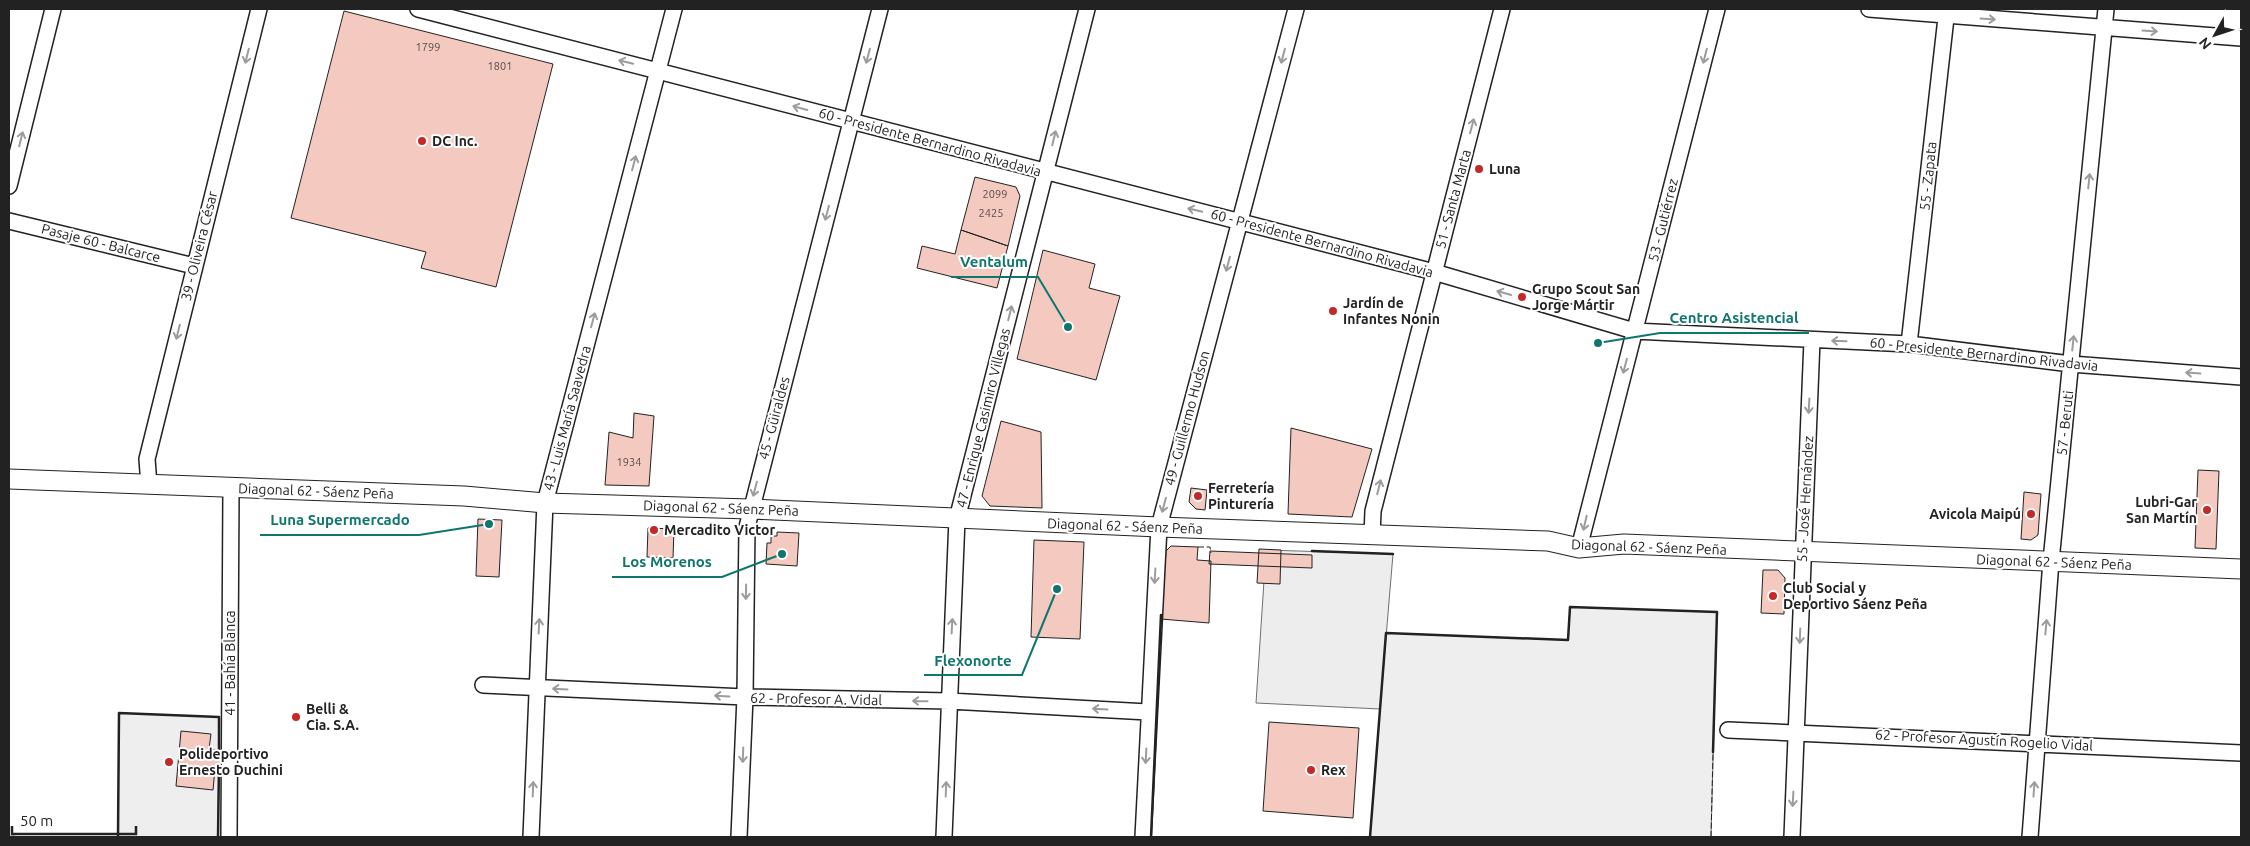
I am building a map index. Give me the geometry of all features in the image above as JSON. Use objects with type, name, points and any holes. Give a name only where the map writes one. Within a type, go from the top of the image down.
[{"type":"street","points":[[9,186],[53,9]]},
{"type":"street","name":"39 - Oliveira César","points":[[149,485],[147,459],[259,9]]},
{"type":"street","name":"60 - Presidente Bernardino Rivadavia","points":[[418,9],[474,16],[658,70],[1434,272],[1634,331],[1909,344],[2071,364],[2241,377]]},
{"type":"street","name":"43 - Luis María Saavedra","points":[[531,837],[545,503],[674,9]]},
{"type":"street","name":"45 - Güiraldes","points":[[739,837],[745,697],[747,527],[750,509],[880,9]]},
{"type":"street","name":"47 - Enrique Casimiro Villegas","points":[[944,837],[957,519],[1087,9]]},
{"type":"street","name":"49 - Guillermo Hudson","points":[[1143,837],[1159,527],[1296,9]]},
{"type":"street","name":"51 - Santa Marta","points":[[1372,535],[1373,511],[1502,9]]},
{"type":"street","name":"53 - Gutiérrez","points":[[1579,548],[1717,9]]},
{"type":"street","points":[[1869,9],[1946,12],[2241,38]]},
{"type":"street","name":"57 - Beruti","points":[[2030,837],[2051,561],[2106,9]]},
{"type":"street","name":"55 - Zapata","points":[[1909,344],[1946,12]]},
{"type":"street","name":"Pasaje 60 - Balcarce","points":[[9,220],[194,266]]},
{"type":"street","name":"55 - José Hernández","points":[[1792,837],[1812,340]]},
{"type":"street","name":"Diagonal 62 - Sáenz Peña","points":[[9,479],[231,489],[464,496],[545,503],[750,509],[957,519],[1548,541],[1579,548],[1624,544],[1802,553],[2241,569]]},
{"type":"street","name":"41 - Bahía Blanca","points":[[229,837],[231,489]]},
{"type":"street","name":"62 - Profesor A. Vidal","points":[[483,685],[745,697],[949,701],[1148,712]]},
{"type":"street","name":"62 - Profesor Agustín Rogelio Vidal","points":[[1728,730],[2037,742],[2241,753]]},
{"type":"shaded area","points":[[1266,550],[1393,554],[1380,709],[1256,703]]},
{"type":"shaded area","points":[[1570,607],[1717,612],[1711,837],[1370,837],[1386,633],[1568,640]]},
{"type":"shaded area","name":"Polideportivo Ernesto Duchini","points":[[119,713],[219,717],[218,837],[118,837]]},
{"type":"building","name":"DC Inc.","points":[[344,11],[553,64],[496,287],[421,268],[426,252],[291,218]]},
{"type":"building","points":[[975,177],[1016,187],[1020,196],[1008,246],[961,230]]},
{"type":"building","points":[[961,230],[1008,246],[997,288],[917,268],[922,246],[955,254]]},
{"type":"building","points":[[1043,250],[1095,264],[1089,288],[1120,296],[1096,380],[1017,359]]},
{"type":"building","points":[[634,413],[654,416],[649,486],[605,485],[609,432],[633,438]]},
{"type":"building","points":[[1001,421],[1041,432],[1042,508],[990,506],[982,496]]},
{"type":"building","points":[[1291,428],[1372,449],[1352,517],[1288,514]]},
{"type":"building","name":"Lubri-Gar San Martín","points":[[2198,470],[2219,471],[2216,549],[2195,548]]},
{"type":"building","name":"Ferretería Pinturería","points":[[1191,488],[1207,490],[1205,510],[1196,509],[1189,502]]},
{"type":"building","name":"Avicola Maipú","points":[[2024,492],[2041,494],[2038,535],[2031,540],[2021,539]]},
{"type":"building","points":[[478,519],[502,520],[499,577],[476,576]]},
{"type":"building","points":[[648,528],[674,529],[673,558],[647,557]]},
{"type":"building","points":[[777,532],[799,533],[797,566],[766,564],[767,543],[771,543],[771,536],[777,536]]},
{"type":"building","points":[[1034,540],[1084,542],[1080,639],[1031,637]]},
{"type":"building","points":[[1171,546],[1198,547],[1197,560],[1211,561],[1209,623],[1161,619],[1166,551]]},
{"type":"building","points":[[1259,549],[1281,550],[1280,584],[1257,583]]},
{"type":"building","points":[[1210,551],[1312,555],[1312,568],[1209,564]]},
{"type":"building","name":"Club Social y Deportivo Sáenz Peña","points":[[1763,570],[1778,570],[1785,578],[1784,614],[1761,613]]},
{"type":"building","name":"Rex","points":[[1269,722],[1359,728],[1353,818],[1263,811]]},
{"type":"building","points":[[181,731],[211,734],[209,749],[224,751],[222,769],[215,769],[213,790],[176,786]]},
{"type":"fence","points":[[1198,547],[1210,547],[1211,553]]},
{"type":"fence","points":[[1711,837],[1713,752]]},
{"type":"wall","points":[[1312,551],[1393,554]]},
{"type":"wall","points":[[1370,837],[1386,633],[1568,640],[1570,607],[1717,612],[1713,752]]},
{"type":"wall","points":[[1151,837],[1161,615]]},
{"type":"wall","points":[[118,837],[119,713],[219,717],[219,752]]},
{"type":"wall","points":[[218,837],[219,767]]},
{"type":"wall","points":[[9,837],[15,837]]},
{"type":"place","name":"DC Inc.","points":[[422,141]]},
{"type":"place","name":"Luna","points":[[1479,169]]},
{"type":"place","name":"Grupo Scout San Jorge Mártir","points":[[1522,297]]},
{"type":"place","name":"Jardín de Infantes Nonin","points":[[1333,311]]},
{"type":"place","name":"Ventalum","points":[[1068,327]]},
{"type":"place","name":"Centro Asistencial","points":[[1598,343]]},
{"type":"place","name":"Ferretería Pinturería","points":[[1198,496]]},
{"type":"place","name":"Lubri-Gar San Martín","points":[[2207,510]]},
{"type":"place","name":"Avicola Maipú","points":[[2031,514]]},
{"type":"place","name":"Luna Supermercado","points":[[489,524]]},
{"type":"place","name":"Mercadito Victor","points":[[654,530]]},
{"type":"place","name":"Los Morenos","points":[[782,554]]},
{"type":"place","name":"Flexonorte","points":[[1057,589]]},
{"type":"place","name":"Club Social y Deportivo Sáenz Peña","points":[[1773,596]]},
{"type":"place","name":"Belli & Cia. S.A.","points":[[296,717]]},
{"type":"place","name":"Polideportivo Ernesto Duchini","points":[[169,762]]},
{"type":"place","name":"Rex","points":[[1311,770]]}]
